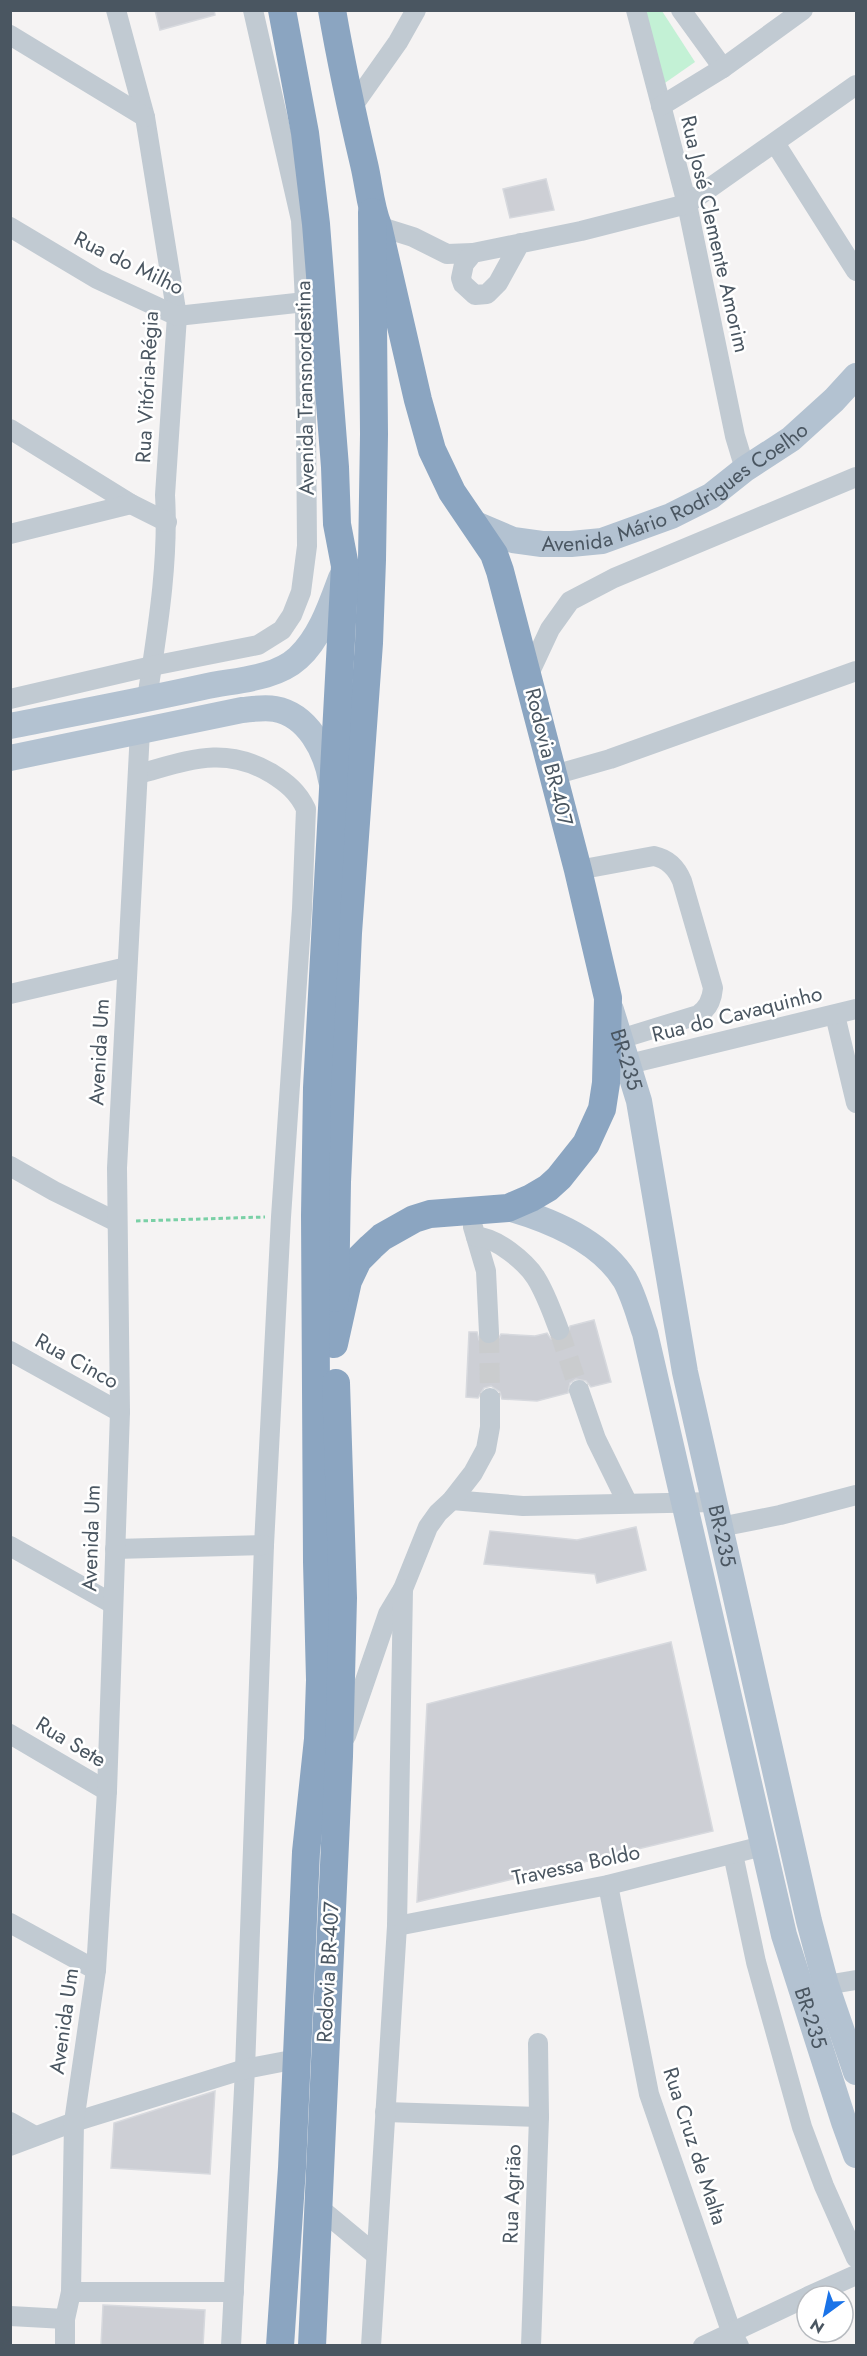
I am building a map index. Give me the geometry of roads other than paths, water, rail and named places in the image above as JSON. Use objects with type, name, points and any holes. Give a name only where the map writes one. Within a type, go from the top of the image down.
[{"type":"highway","name":"Rodovia BR-407","points":[[280,2346],[292,2168],[306,1852],[318,1739],[320,1692],[315,1215],[317,1088],[315,910],[333,795],[345,566],[337,524],[316,224],[305,133],[282,10]]},
{"type":"highway","points":[[332,10],[350,110],[375,219],[374,434],[369,643],[348,933],[337,1182],[334,1344]]},
{"type":"highway","name":"Rodovia BR-407","points":[[375,219],[432,450],[452,492],[494,554],[500,571],[554,775],[608,998],[606,1083],[602,1108],[594,1131],[586,1144],[548,1188],[508,1208]]},
{"type":"highway","points":[[334,1344],[348,1281],[358,1260],[382,1237],[414,1219],[430,1214],[508,1208]]},
{"type":"highway","name":"Rodovia BR-407","points":[[312,2346],[339,1756],[343,1598],[334,1344]]},
{"type":"main road","name":"Avenida Mário Rodrigues Coelho","points":[[473,523],[513,540],[542,544],[602,541],[695,505],[711,496],[812,421],[856,376]]},
{"type":"main road","points":[[10,726],[267,674],[285,667],[298,657],[312,639],[332,603],[345,566]]},
{"type":"main road","points":[[10,758],[242,710],[274,709],[286,712],[299,721],[319,744],[328,765],[333,795]]},
{"type":"main road","name":"BR-235","points":[[608,998],[639,1101],[676,1324],[809,1921],[826,1985],[856,2072]]},
{"type":"main road","name":"BR-235","points":[[508,1208],[537,1216],[597,1250],[625,1281],[645,1333],[784,1935],[856,2155]]},
{"type":"street","name":"Rua Vitória-Régia","points":[[116,10],[145,117],[177,316],[160,610],[147,699]]},
{"type":"street","name":"Avenida Transnordestina","points":[[10,699],[152,666],[258,645],[282,630],[292,615],[301,592],[307,546],[305,302],[301,220],[253,10]]},
{"type":"street","points":[[350,110],[398,42],[416,10]]},
{"type":"street","name":"Rua José Clemente Amorim","points":[[636,10],[687,204],[735,436],[745,469]]},
{"type":"street","points":[[681,10],[723,68]]},
{"type":"street","points":[[660,106],[723,68],[803,10]]},
{"type":"street","points":[[10,35],[145,117]]},
{"type":"street","points":[[375,219],[447,254],[473,253],[581,231],[687,204],[856,85]]},
{"type":"street","points":[[774,143],[856,271]]},
{"type":"street","name":"Rua do Milho","points":[[10,227],[97,279],[177,316],[305,302]]},
{"type":"street","points":[[473,253],[464,264],[461,278],[463,284],[475,295],[487,294],[498,283],[520,243]]},
{"type":"street","points":[[10,429],[131,504],[166,522]]},
{"type":"street","points":[[528,676],[546,635],[570,601],[614,578],[856,477]]},
{"type":"street","points":[[10,534],[131,504]]},
{"type":"street","points":[[554,775],[610,759],[856,671]]},
{"type":"street","name":"Avenida Um","points":[[65,2346],[65,2319],[70,2292],[74,2122],[96,1970],[107,1791],[120,1412],[117,1222],[140,731]]},
{"type":"street","points":[[138,774],[208,757],[226,756],[265,770],[293,788],[301,797],[306,809],[315,910],[281,1217],[264,1545],[245,2069],[231,2346]]},
{"type":"street","points":[[578,870],[654,856],[674,867],[682,881],[713,988],[708,1004],[698,1015],[620,1038]]},
{"type":"street","points":[[10,994],[128,967]]},
{"type":"street","name":"Rua do Cavaquinho","points":[[629,1064],[856,1009]]},
{"type":"street","points":[[835,1015],[856,1104]]},
{"type":"street","points":[[10,1166],[117,1222]]},
{"type":"street","points":[[466,1211],[486,1271],[489,1333]]},
{"type":"street","points":[[476,1237],[484,1237],[501,1245],[535,1276],[559,1329]]},
{"type":"street","name":"Rua Cinco","points":[[10,1351],[120,1412]]},
{"type":"street","points":[[579,1390],[596,1439],[627,1502]]},
{"type":"street","points":[[339,1756],[388,1614],[403,1589],[428,1527],[438,1513],[452,1500],[486,1449],[490,1426],[490,1398]]},
{"type":"street","points":[[452,1500],[523,1506],[683,1502],[717,1515],[780,1515],[856,1495]]},
{"type":"street","points":[[116,1549],[264,1545]]},
{"type":"street","points":[[10,1546],[113,1604]]},
{"type":"street","points":[[371,2346],[397,1926],[403,1589]]},
{"type":"street","name":"Rua Sete","points":[[10,1734],[107,1791]]},
{"type":"street","name":"Travessa Boldo","points":[[397,1926],[608,1885],[763,1846]]},
{"type":"street","points":[[733,1854],[756,1962],[802,2127],[824,2186],[856,2258]]},
{"type":"street","name":"Rua Cruz de Malta","points":[[608,1885],[649,2094],[735,2338]]},
{"type":"street","points":[[10,1923],[96,1970]]},
{"type":"street","points":[[826,1985],[856,1980]]},
{"type":"street","name":"Rua Agrião","points":[[531,2346],[539,2116],[538,2043]]},
{"type":"street","points":[[10,2146],[74,2122],[245,2069],[297,2059]]},
{"type":"street","points":[[385,2112],[539,2116]]},
{"type":"street","points":[[10,2122],[35,2136]]},
{"type":"street","points":[[317,2206],[376,2255]]},
{"type":"street","points":[[834,2284],[856,2274]]},
{"type":"street","points":[[70,2292],[234,2292]]},
{"type":"street","points":[[703,2346],[735,2338],[795,2303]]},
{"type":"street","points":[[10,2316],[65,2319]]},
{"type":"tunnel","points":[[559,1330],[579,1390]]},
{"type":"tunnel","points":[[489,1333],[490,1398]]}]
